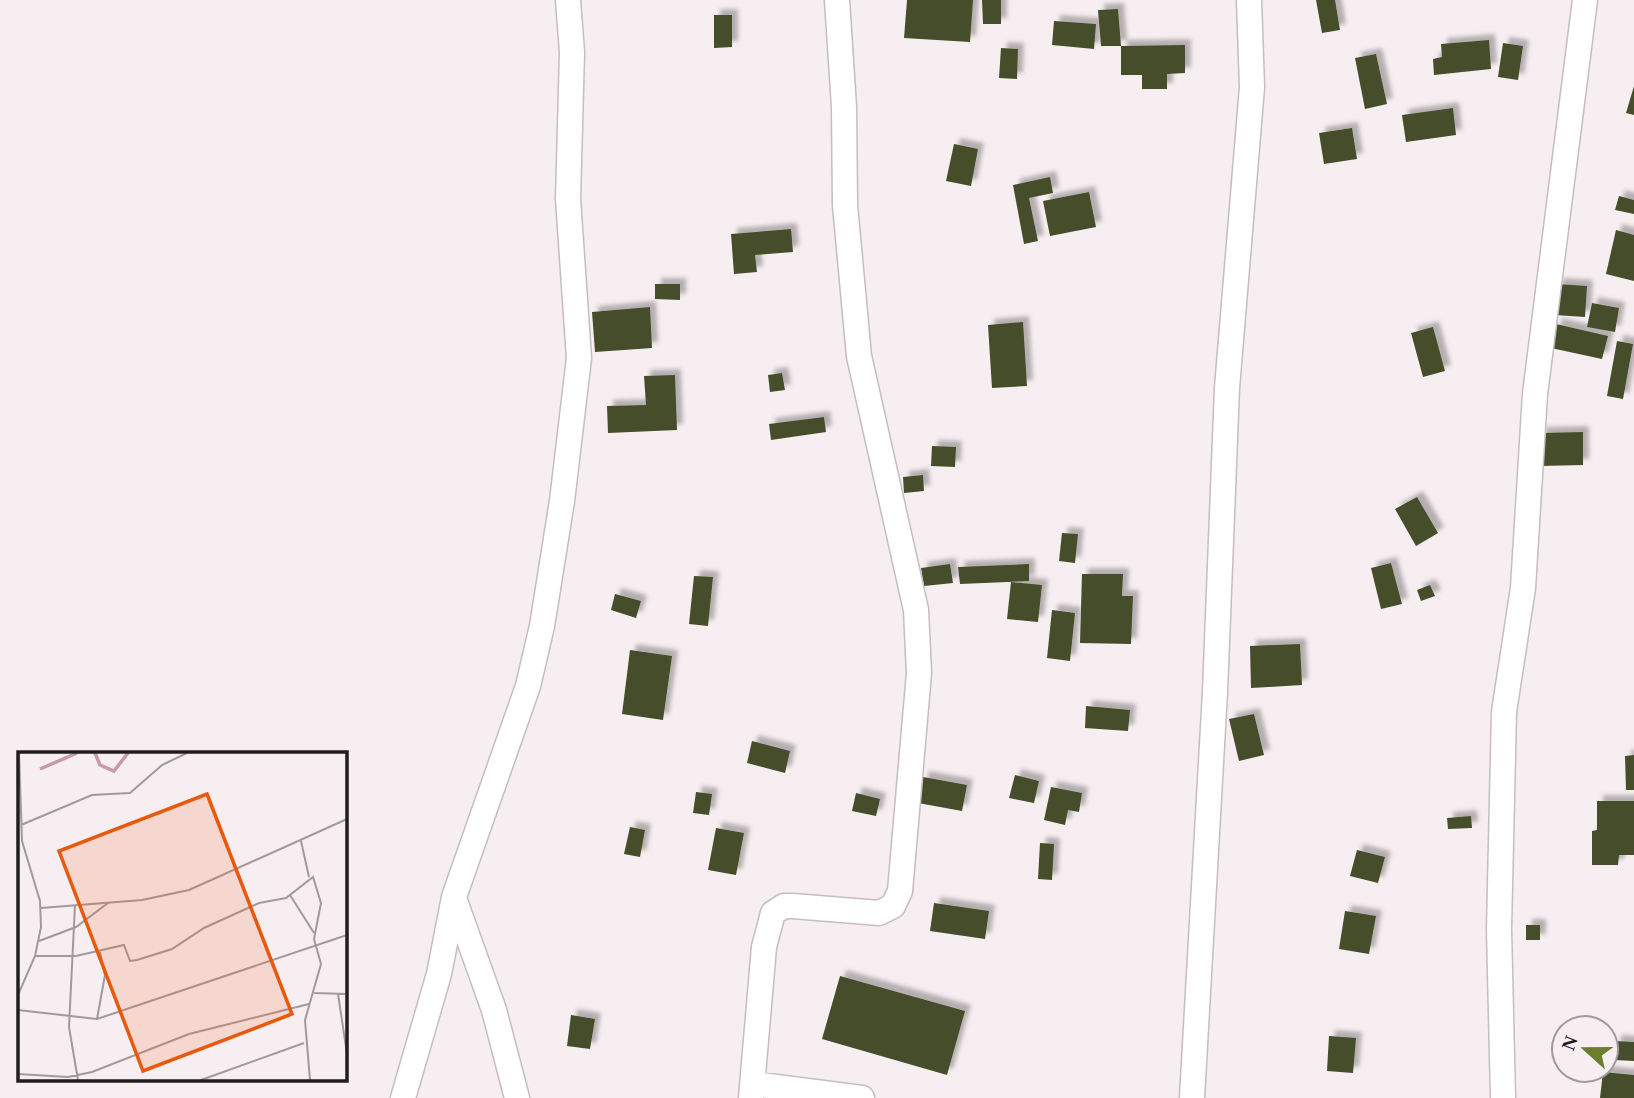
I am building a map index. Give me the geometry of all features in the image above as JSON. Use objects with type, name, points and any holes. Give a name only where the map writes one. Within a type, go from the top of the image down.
[{"type":"street","points":[[403,1098],[439,974],[454,897],[528,685],[550,579],[575,410],[579,358],[568,199],[572,52],[568,0]]},
{"type":"street","points":[[837,0],[844,107],[845,205],[859,356],[916,610],[919,673],[900,891],[893,906],[878,913],[793,906],[784,906],[773,913],[764,947],[753,1091],[863,1098]]},
{"type":"street","points":[[1192,1098],[1215,692],[1227,388],[1252,87],[1249,0]]},
{"type":"street","points":[[1503,1098],[1499,915],[1504,712],[1522,588],[1535,394],[1585,0]]},
{"type":"street","points":[[454,897],[494,1010],[517,1098]]},
{"type":"building","points":[[907,0],[973,0],[970,42],[904,38]]},
{"type":"building","points":[[982,0],[1001,0],[1001,24],[983,24]]},
{"type":"building","points":[[1316,0],[1335,0],[1340,30],[1322,33]]},
{"type":"building","points":[[1118,9],[1121,46],[1101,46],[1098,10]]},
{"type":"building","points":[[714,15],[732,15],[732,47],[714,48]]},
{"type":"building","points":[[1054,21],[1096,24],[1094,49],[1052,45]]},
{"type":"building","points":[[1489,40],[1491,69],[1434,75],[1433,59],[1442,57],[1441,44]]},
{"type":"building","points":[[1503,43],[1523,46],[1518,80],[1498,77]]},
{"type":"building","points":[[1185,45],[1185,73],[1167,74],[1167,89],[1142,89],[1142,75],[1121,75],[1121,46]]},
{"type":"building","points":[[1001,48],[1018,49],[1017,79],[999,78]]},
{"type":"building","points":[[1376,54],[1387,104],[1365,109],[1355,58]]},
{"type":"building","points":[[1634,86],[1634,115],[1626,113]]},
{"type":"building","points":[[1453,108],[1456,135],[1406,142],[1402,115]]},
{"type":"building","points":[[1352,128],[1357,159],[1324,164],[1319,133]]},
{"type":"building","points":[[954,144],[978,149],[971,186],[946,181]]},
{"type":"building","points":[[1050,177],[1053,193],[1029,198],[1038,241],[1024,244],[1013,185]]},
{"type":"building","points":[[1089,192],[1096,227],[1050,236],[1043,201]]},
{"type":"building","points":[[1619,196],[1634,200],[1634,214],[1615,210]]},
{"type":"building","points":[[791,229],[793,252],[755,255],[757,272],[734,274],[731,234]]},
{"type":"building","points":[[1616,230],[1634,235],[1634,281],[1606,274]]},
{"type":"building","points":[[655,284],[680,284],[680,300],[655,299]]},
{"type":"building","points":[[1557,284],[1587,286],[1585,317],[1555,315]]},
{"type":"building","points":[[1592,303],[1619,308],[1615,332],[1587,327]]},
{"type":"building","points":[[650,307],[652,348],[595,352],[592,312]]},
{"type":"building","points":[[1023,322],[1027,386],[992,388],[988,325]]},
{"type":"building","points":[[1556,324],[1608,336],[1602,359],[1551,348]]},
{"type":"building","points":[[1433,327],[1445,371],[1423,377],[1411,333]]},
{"type":"building","points":[[1617,341],[1633,344],[1623,399],[1607,396]]},
{"type":"building","points":[[782,373],[785,390],[770,392],[768,375]]},
{"type":"building","points":[[675,375],[677,430],[608,433],[607,406],[646,405],[644,376]]},
{"type":"building","points":[[824,417],[826,432],[771,440],[769,424]]},
{"type":"building","points":[[1583,432],[1583,465],[1540,466],[1540,433]]},
{"type":"building","points":[[932,446],[956,447],[955,467],[931,466]]},
{"type":"building","points":[[923,475],[924,491],[904,493],[903,477]]},
{"type":"building","points":[[1417,497],[1438,533],[1416,546],[1395,509]]},
{"type":"building","points":[[1062,533],[1078,534],[1075,563],[1059,561]]},
{"type":"building","points":[[1391,563],[1402,604],[1381,609],[1371,568]]},
{"type":"building","points":[[950,564],[953,583],[924,586],[921,568]]},
{"type":"building","points":[[1029,564],[1029,581],[960,584],[958,567]]},
{"type":"building","points":[[1082,574],[1123,574],[1122,596],[1133,596],[1131,644],[1080,643]]},
{"type":"building","points":[[694,576],[713,577],[708,626],[689,624]]},
{"type":"building","points":[[1011,582],[1042,585],[1038,622],[1007,619]]},
{"type":"building","points":[[1430,585],[1435,596],[1421,601],[1417,590]]},
{"type":"building","points":[[615,594],[641,601],[636,618],[611,610]]},
{"type":"building","points":[[1052,610],[1075,613],[1070,661],[1047,658]]},
{"type":"building","points":[[1300,644],[1302,685],[1251,688],[1250,646]]},
{"type":"building","points":[[630,650],[672,656],[663,720],[622,714]]},
{"type":"building","points":[[1086,706],[1130,710],[1128,731],[1085,728]]},
{"type":"building","points":[[1254,714],[1264,755],[1239,761],[1229,719]]},
{"type":"building","points":[[752,741],[790,751],[785,773],[747,763]]},
{"type":"building","points":[[1634,755],[1634,790],[1626,790],[1625,756]]},
{"type":"building","points":[[1015,775],[1039,781],[1034,803],[1009,798]]},
{"type":"building","points":[[923,777],[967,785],[962,811],[918,803]]},
{"type":"building","points":[[1051,787],[1082,793],[1079,812],[1068,810],[1065,825],[1044,820]]},
{"type":"building","points":[[696,792],[712,794],[709,815],[693,813]]},
{"type":"building","points":[[856,793],[880,799],[876,816],[852,811]]},
{"type":"building","points":[[1597,801],[1634,801],[1634,855],[1619,855],[1618,865],[1592,865],[1592,831],[1597,830]]},
{"type":"building","points":[[1471,816],[1472,828],[1448,829],[1447,818]]},
{"type":"building","points":[[630,827],[645,830],[640,857],[624,854]]},
{"type":"building","points":[[716,828],[744,833],[736,875],[708,870]]},
{"type":"building","points":[[1040,843],[1054,844],[1052,880],[1038,879]]},
{"type":"building","points":[[1357,850],[1385,857],[1378,883],[1350,876]]},
{"type":"building","points":[[934,903],[989,911],[985,939],[930,931]]},
{"type":"building","points":[[1345,911],[1376,916],[1369,954],[1339,949]]},
{"type":"building","points":[[1526,925],[1540,925],[1540,940],[1526,940]]},
{"type":"building","points":[[840,976],[965,1011],[947,1075],[822,1039]]},
{"type":"building","points":[[571,1015],[595,1019],[590,1049],[567,1046]]},
{"type":"building","points":[[1329,1036],[1356,1038],[1353,1073],[1327,1071]]},
{"type":"building","points":[[1620,1041],[1634,1042],[1634,1061],[1620,1060]]},
{"type":"building","points":[[1620,1074],[1634,1075],[1634,1098],[1600,1098],[1602,1084],[1620,1084]]}]
